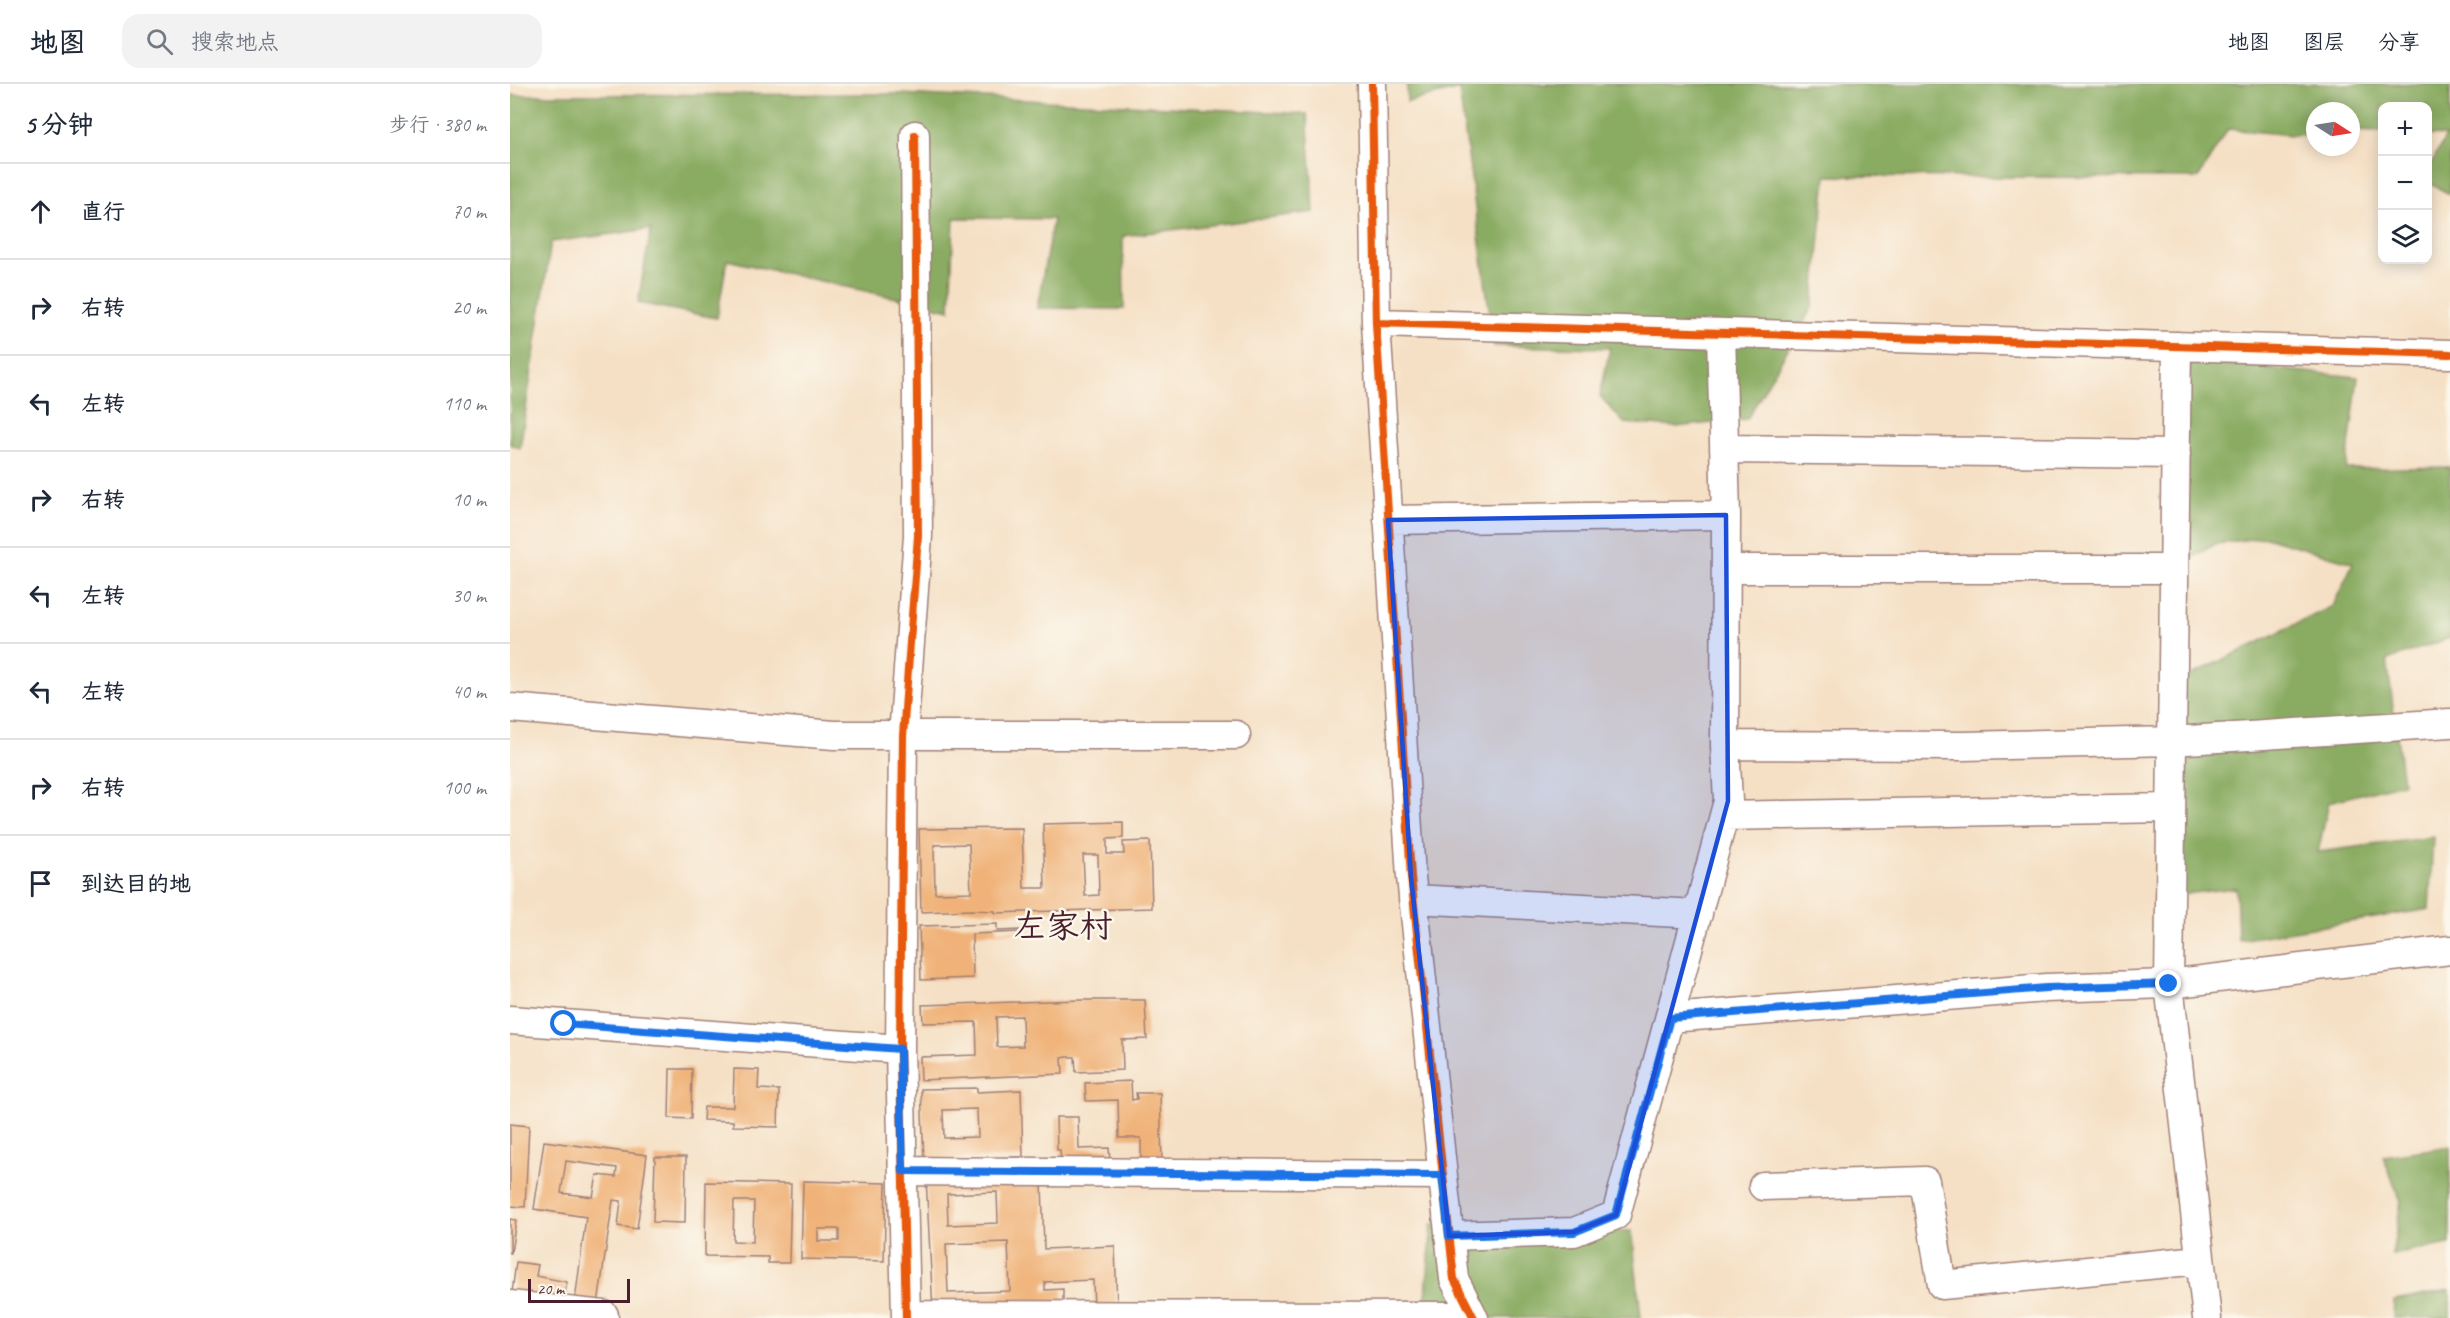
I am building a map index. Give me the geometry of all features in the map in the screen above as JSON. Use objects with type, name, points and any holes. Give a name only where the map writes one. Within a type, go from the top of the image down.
[{"type":"street","points":[[915,135],[918,536],[903,736],[900,1049],[906,1317],[1473,1317],[1454,1279],[1413,899],[1376,323],[1372,84]]},
{"type":"street","points":[[1376,323],[2450,354]]},
{"type":"street","points":[[1449,1236],[1574,1232],[1616,1215],[1728,801],[1725,745],[1726,515],[1721,333]]},
{"type":"street","points":[[2177,346],[2169,984],[2207,1318]]},
{"type":"street","points":[[1724,449],[2176,454]]},
{"type":"street","points":[[1388,520],[1726,515]]},
{"type":"street","points":[[1726,569],[2174,569]]},
{"type":"street","points":[[510,708],[834,735],[1236,735]]},
{"type":"street","points":[[1725,745],[1964,746],[2172,741],[2450,723]]},
{"type":"street","points":[[1724,816],[2171,808]]},
{"type":"street","points":[[1413,899],[1698,914]]},
{"type":"street","points":[[1670,1018],[2046,988],[2169,984],[2450,950]]},
{"type":"street","points":[[510,1020],[900,1049]]},
{"type":"street","points":[[903,1171],[1442,1175]]},
{"type":"street","points":[[1763,1186],[1925,1181],[1942,1285],[2200,1260]]},
{"type":"street","points":[[510,1305],[604,1315]]},
{"type":"highlighted area","points":[[1726,515],[1728,801],[1616,1215],[1574,1232],[1449,1236],[1411,877],[1388,520]]},
{"type":"green space","points":[[1407,84],[2450,84],[2450,194],[2432,185],[2432,162],[2446,136],[2432,135],[2432,102],[2378,102],[2378,132],[2360,131],[2360,102],[2306,102],[2306,134],[2228,129],[2198,178],[1826,176],[1813,306],[1747,419],[1676,427],[1624,423],[1600,396],[1610,348],[1494,346],[1459,89],[1407,102]]},
{"type":"green space","points":[[901,94],[1307,114],[1314,212],[1123,236],[1124,309],[1037,308],[1053,219],[954,218],[950,310],[727,260],[717,318],[638,303],[651,229],[551,242],[520,448],[510,444],[510,95]]},
{"type":"green space","points":[[2190,361],[2358,377],[2346,469],[2450,467],[2450,638],[2387,660],[2403,783],[2329,802],[2318,852],[2433,837],[2429,909],[2238,940],[2236,888],[2175,895],[2173,684],[2333,606],[2353,563],[2266,537],[2215,544],[2164,575]]},
{"type":"green space","points":[[2450,1146],[2450,1244],[2392,1255],[2401,1202],[2383,1156]]},
{"type":"green space","points":[[1432,1224],[1632,1231],[1641,1318],[1424,1318]]},
{"type":"green space","points":[[2450,1290],[2450,1318],[2393,1318],[2394,1301]]},
{"type":"building","points":[[1123,822],[1123,838],[1107,839],[1107,854],[1124,854],[1123,842],[1150,841],[1152,908],[995,913],[995,911],[971,910],[921,912],[919,829],[1022,828],[1024,888],[1045,888],[1043,824]],"holes":[[[969,844],[971,892],[935,893],[934,845]],[[1083,855],[1098,855],[1099,895],[1085,896]]]},
{"type":"building","points":[[997,924],[997,931],[1021,930],[1021,932],[972,934],[973,978],[921,980],[919,926]]},
{"type":"building","points":[[1145,1000],[1147,1039],[1122,1040],[1123,1070],[1076,1072],[1075,1057],[1067,1057],[1062,1058],[1063,1074],[921,1080],[920,1057],[977,1055],[976,1022],[923,1023],[922,1005]],"holes":[[[1022,1016],[1023,1046],[997,1047],[996,1017]]]},
{"type":"building","points":[[670,1069],[692,1069],[691,1119],[669,1118]]},
{"type":"building","points":[[734,1069],[759,1070],[758,1089],[779,1090],[778,1127],[733,1126],[733,1121],[703,1120],[704,1107],[733,1107]]},
{"type":"building","points":[[1131,1081],[1132,1100],[1137,1099],[1136,1093],[1160,1093],[1162,1162],[1141,1163],[1141,1138],[1119,1138],[1118,1100],[1086,1101],[1085,1083]]},
{"type":"building","points":[[977,1088],[977,1092],[1021,1090],[1023,1157],[924,1160],[921,1089]],"holes":[[[977,1109],[978,1137],[944,1138],[943,1110]]]},
{"type":"building","points":[[1056,1117],[1078,1117],[1079,1149],[1109,1148],[1110,1162],[1061,1163],[1060,1150],[1057,1150]]},
{"type":"building","points":[[510,1124],[529,1126],[525,1207],[510,1206]]},
{"type":"building","points":[[544,1141],[647,1155],[637,1229],[618,1226],[621,1201],[613,1200],[598,1304],[575,1301],[586,1217],[534,1209]],"holes":[[[566,1161],[617,1168],[616,1177],[597,1175],[593,1197],[561,1193]]]},
{"type":"building","points":[[655,1157],[686,1157],[685,1223],[653,1222]]},
{"type":"building","points":[[926,1177],[1042,1182],[1044,1249],[1115,1246],[1117,1308],[1094,1309],[1093,1280],[1045,1282],[1045,1290],[1063,1289],[1063,1307],[933,1311]],"holes":[[[997,1192],[998,1223],[948,1225],[947,1194]],[[1008,1242],[1010,1291],[948,1293],[946,1244]]]},
{"type":"building","points":[[803,1181],[886,1183],[884,1261],[801,1259]],"holes":[[[818,1229],[839,1229],[839,1241],[818,1241]]]},
{"type":"building","points":[[706,1182],[791,1184],[789,1263],[768,1263],[768,1257],[705,1256]],"holes":[[[734,1201],[754,1201],[753,1242],[733,1241]]]},
{"type":"building","points":[[510,1219],[516,1220],[511,1253],[510,1253]]},
{"type":"building","points":[[516,1262],[538,1265],[536,1276],[567,1282],[564,1300],[512,1293]]},
{"type":"cycle path","points":[[1372,84],[1376,323],[1411,877],[1454,1279],[1474,1318]]},
{"type":"cycle path","points":[[906,1318],[900,1049],[903,736],[918,536],[915,135]]},
{"type":"cycle path","points":[[1376,323],[2450,354]]},
{"type":"district","name":"左家村","points":[[1063,925]]},
{"type":"route","points":[[564,1024],[900,1049],[903,1171],[1442,1175],[1449,1236],[1574,1232],[1616,1215],[1670,1018],[2046,988],[2169,984]]}]
